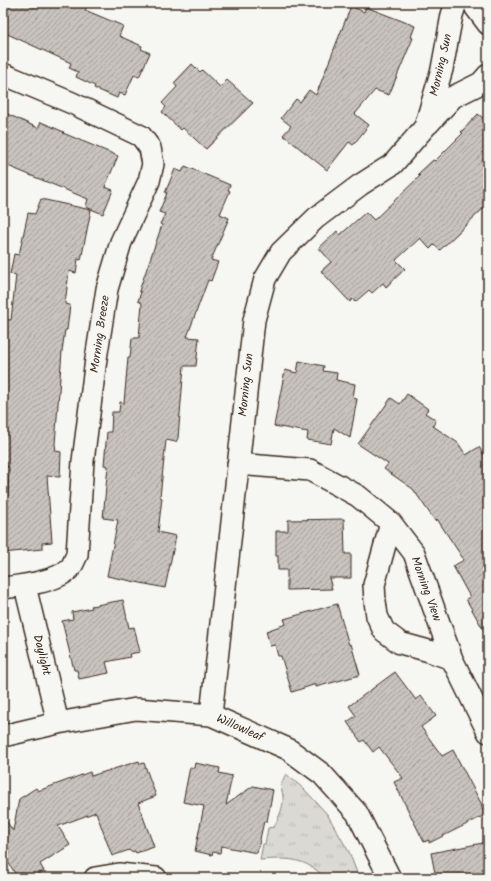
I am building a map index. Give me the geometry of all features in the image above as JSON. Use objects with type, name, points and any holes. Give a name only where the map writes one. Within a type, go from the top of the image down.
[{"type":"street","name":"Morning Sun","points":[[425,128],[442,69],[452,15],[456,3]]},
{"type":"street","points":[[474,3],[488,24]]},
{"type":"street","name":"Morning Breeze","points":[[3,74],[72,103],[141,136],[150,148],[153,164],[149,181],[120,242],[107,289],[96,359],[83,461],[76,555],[70,568],[61,576],[25,586],[3,588]]},
{"type":"street","name":"Morning Sun","points":[[211,715],[254,320],[265,279],[281,252],[316,218],[360,185],[393,164],[453,97],[481,83],[488,75]]},
{"type":"street","name":"Morning View","points":[[238,464],[310,470],[358,496],[391,523],[414,553],[452,659],[488,732]]},
{"type":"street","points":[[391,523],[374,585],[375,601],[384,631],[400,643],[452,659]]},
{"type":"street","name":"Daylight","points":[[25,586],[58,723]]},
{"type":"street","name":"Willowleaf","points":[[3,736],[58,723],[136,709],[211,715],[288,749],[322,774],[357,813],[390,878]]},
{"type":"street","points":[[95,878],[119,874],[156,878]]},
{"type":"green space","points":[[286,774],[304,789],[327,814],[349,852],[359,878],[326,878],[310,866],[295,860],[260,860],[268,828],[274,827],[282,809],[283,797],[281,786]]},
{"type":"building","points":[[3,3],[88,3],[85,10],[123,26],[119,36],[142,46],[141,49],[150,53],[139,77],[134,75],[125,95],[119,93],[117,98],[94,88],[95,86],[76,77],[78,72],[69,68],[71,63],[3,32]]},
{"type":"building","points":[[351,6],[364,12],[366,7],[415,26],[411,37],[413,38],[389,95],[375,90],[355,114],[369,125],[353,145],[349,142],[327,170],[283,135],[291,126],[281,118],[296,99],[300,102],[309,90],[316,95]]},
{"type":"building","points":[[192,64],[200,72],[202,70],[220,87],[227,80],[253,103],[206,149],[183,128],[181,130],[162,112],[166,107],[162,103],[177,87],[174,83]]},
{"type":"building","points":[[3,112],[38,128],[41,122],[118,156],[105,187],[113,190],[103,214],[86,207],[88,199],[3,164]]},
{"type":"building","points":[[478,114],[488,122],[488,204],[440,250],[434,245],[430,249],[420,238],[396,260],[405,269],[386,287],[383,283],[372,293],[369,290],[355,302],[352,299],[350,302],[321,271],[331,262],[319,248],[337,231],[340,235],[366,212],[374,220],[420,176],[418,174],[433,160],[435,161],[463,133],[461,132]]},
{"type":"building","points":[[185,166],[230,185],[228,190],[230,191],[220,214],[229,218],[211,260],[218,262],[211,281],[208,280],[187,337],[199,338],[196,366],[184,366],[178,438],[176,442],[166,440],[158,532],[176,536],[165,588],[107,576],[118,520],[103,518],[108,466],[104,465],[107,432],[111,432],[112,412],[119,412],[120,402],[124,403],[128,358],[130,358],[132,338],[139,338],[142,303],[138,301],[141,292],[139,291],[162,225],[160,224],[165,214],[159,212],[175,169],[182,172]]},
{"type":"building","points":[[41,199],[91,210],[81,260],[78,259],[76,273],[69,271],[65,304],[70,305],[67,330],[65,330],[62,351],[55,444],[56,451],[61,452],[60,477],[47,476],[52,542],[42,543],[42,549],[3,553],[3,496],[8,496],[9,467],[3,466],[5,426],[3,426],[3,319],[11,320],[16,275],[10,274],[14,254],[19,255],[28,213],[35,214]]},
{"type":"building","points":[[299,361],[324,366],[323,371],[337,373],[336,380],[355,384],[353,398],[357,399],[350,438],[334,428],[331,444],[307,440],[308,432],[274,426],[285,370],[297,373]]},
{"type":"building","points":[[407,394],[428,409],[425,413],[436,420],[433,426],[458,443],[466,455],[479,447],[488,461],[488,638],[466,599],[470,597],[453,566],[464,560],[437,519],[435,521],[413,489],[384,469],[388,464],[358,444],[391,398],[400,404]]},
{"type":"building","points":[[344,519],[345,554],[351,554],[351,578],[329,578],[332,589],[287,590],[287,570],[278,570],[278,556],[276,556],[276,531],[288,531],[288,520]]},
{"type":"building","points":[[123,600],[129,628],[134,627],[140,652],[129,654],[130,657],[106,662],[109,673],[79,679],[77,670],[74,670],[62,621],[73,619],[72,612],[92,608],[91,606]]},
{"type":"building","points":[[337,604],[349,645],[351,644],[360,675],[316,687],[316,684],[292,692],[281,656],[278,656],[275,645],[270,646],[266,631],[286,624],[284,619]]},
{"type":"building","points":[[395,672],[416,700],[421,696],[436,716],[421,727],[442,756],[453,750],[482,805],[481,806],[485,815],[429,843],[429,840],[424,842],[394,782],[403,778],[379,747],[373,752],[364,740],[361,742],[347,722],[356,716],[349,706]]},
{"type":"building","points":[[139,761],[140,764],[144,763],[156,796],[138,803],[154,847],[136,853],[135,851],[131,852],[129,850],[112,856],[96,812],[58,826],[70,845],[40,864],[44,871],[32,878],[18,878],[3,854],[3,816],[13,831],[19,799],[36,788],[38,791],[90,772],[91,776]]},
{"type":"building","points":[[195,763],[220,768],[219,773],[232,776],[226,805],[253,786],[273,790],[267,821],[264,821],[257,853],[221,846],[220,853],[213,852],[212,855],[195,851],[204,806],[183,802],[190,767],[194,768]]},
{"type":"building","points":[[488,842],[488,873],[484,874],[485,878],[436,878],[431,853]]}]
